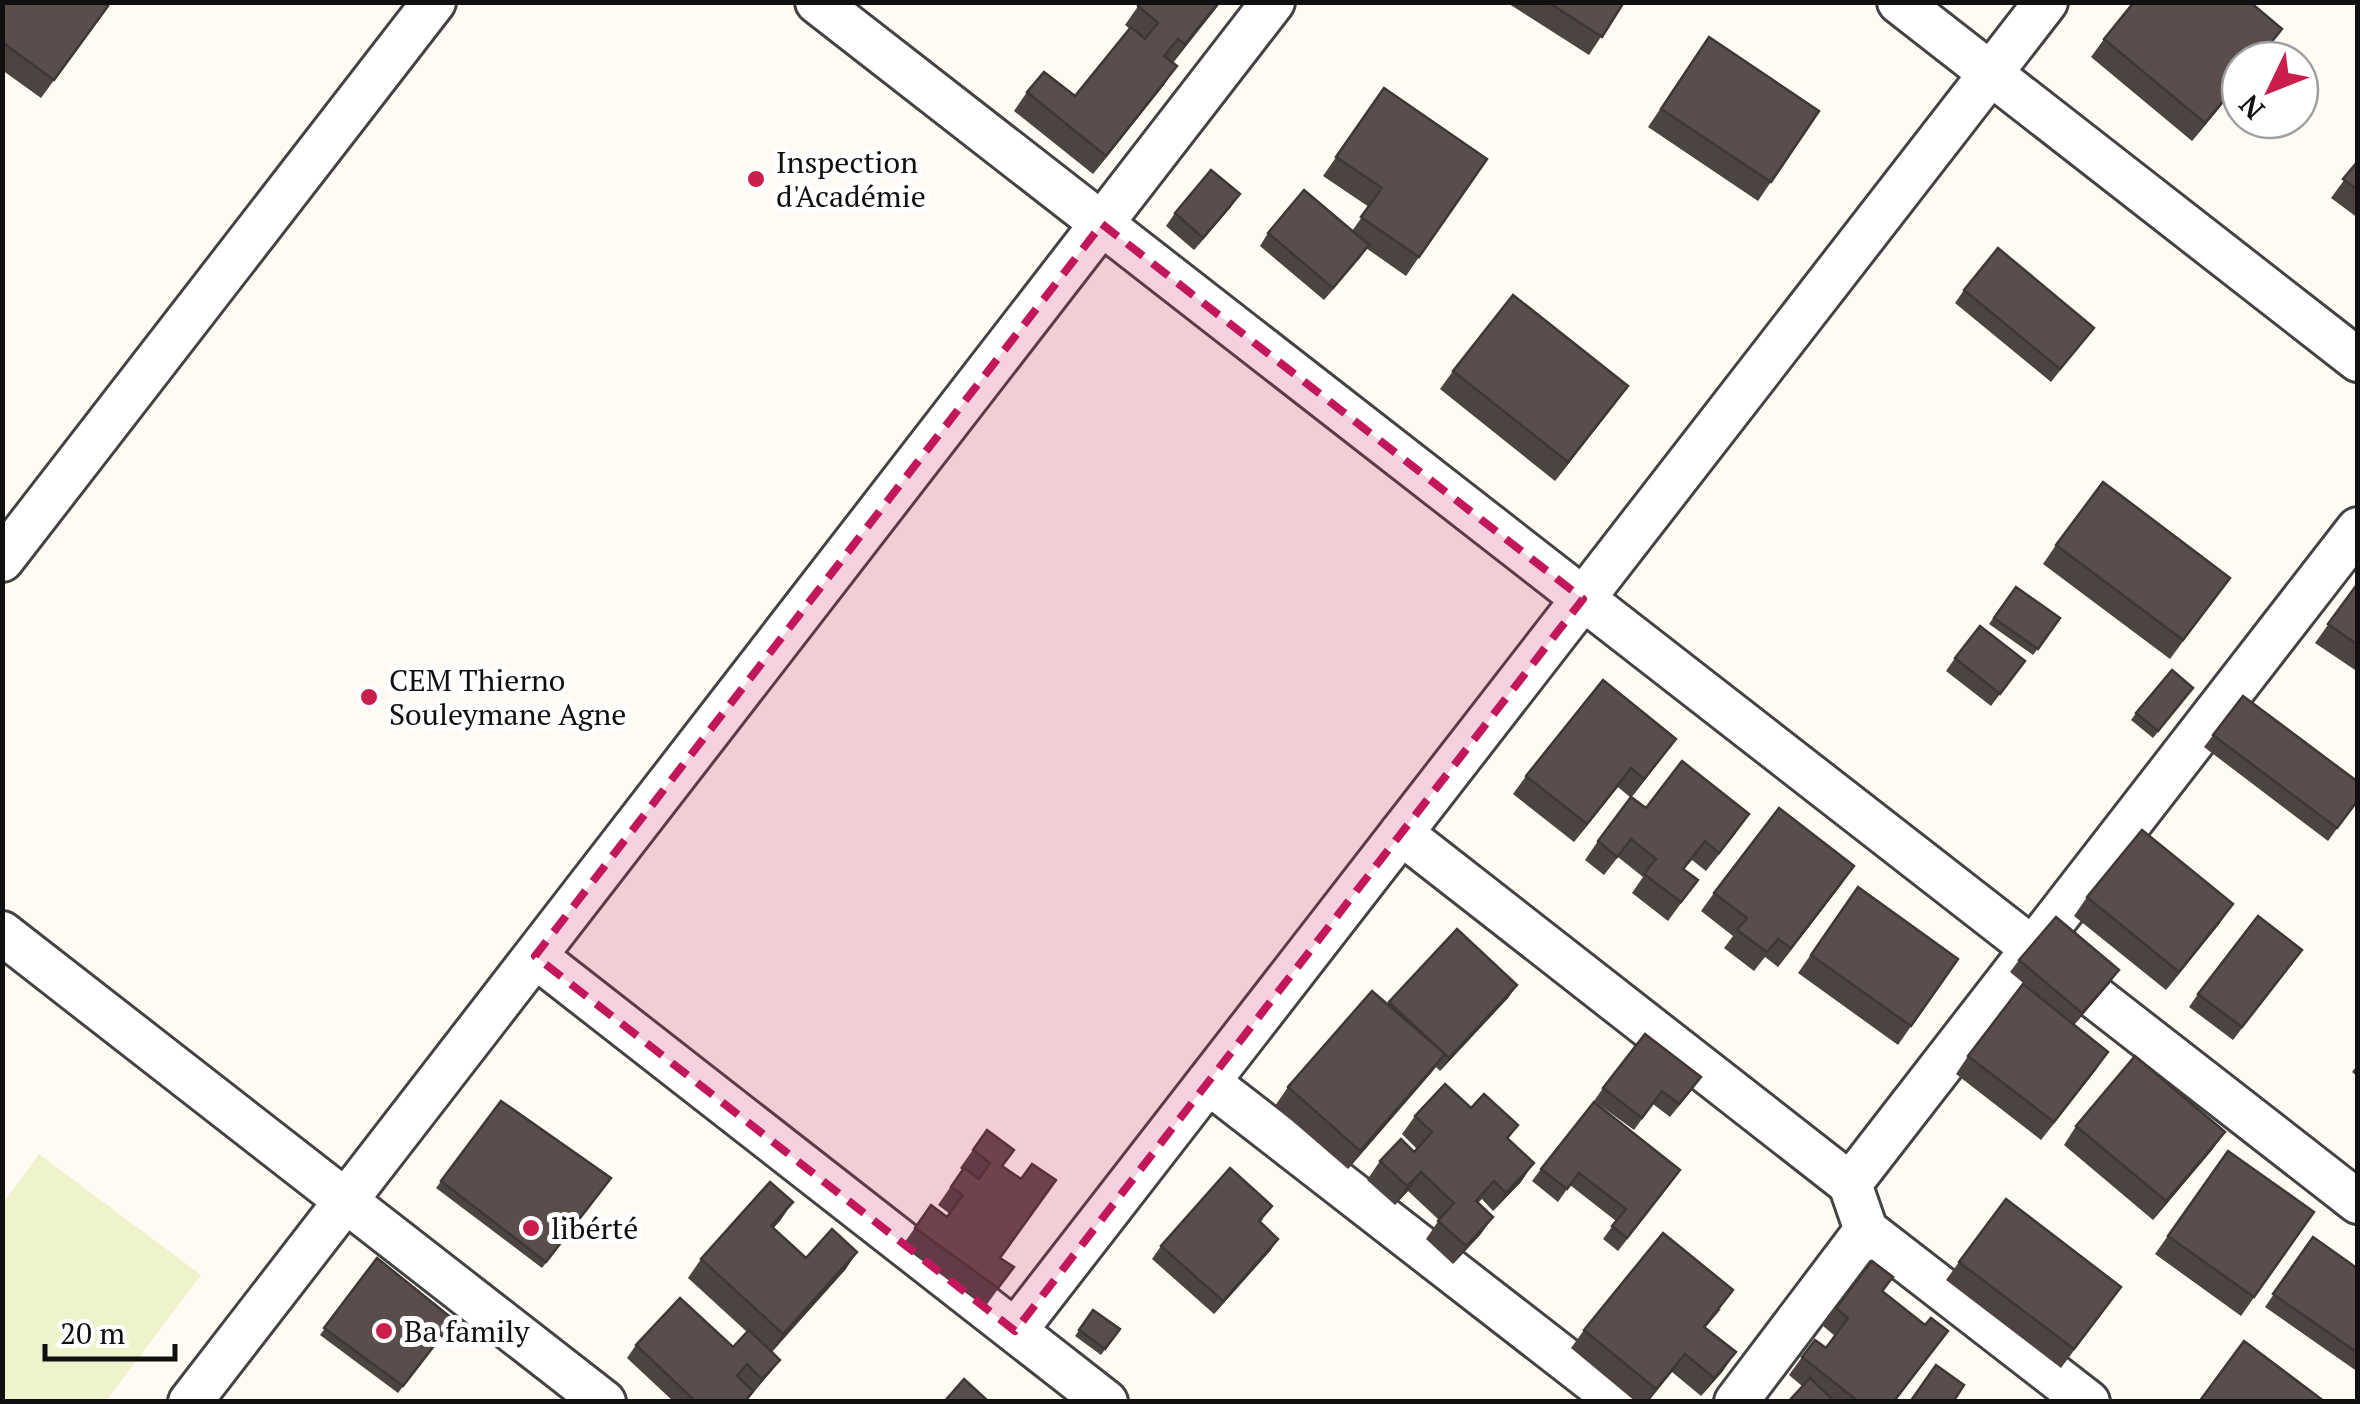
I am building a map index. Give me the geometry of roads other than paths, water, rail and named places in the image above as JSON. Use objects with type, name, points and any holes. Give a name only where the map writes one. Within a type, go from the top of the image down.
[{"type":"street","points":[[2,560],[434,2]]},
{"type":"street","points":[[817,2],[2358,1202]]},
{"type":"street","points":[[190,1402],[1272,2]]},
{"type":"street","points":[[1899,2],[2358,360]]},
{"type":"street","points":[[1015,1330],[2046,2]]},
{"type":"street","points":[[1850,1184],[2032,949],[2240,712],[2358,530]]},
{"type":"street","points":[[1401,833],[1850,1184],[1866,1230],[2088,1402]]},
{"type":"street","points":[[2,934],[346,1201],[583,1395]]},
{"type":"street","points":[[535,956],[1106,1402]]},
{"type":"street","points":[[1208,1082],[1620,1402]]},
{"type":"street","points":[[1736,1402],[1866,1230]]},
{"type":"place","name":"Inspection d'Académie","points":[[756,179]]},
{"type":"place","name":"CEM Thierno Souleymane Agne","points":[[369,697]]},
{"type":"place","name":"libérté","points":[[531,1228]]},
{"type":"place","name":"Ba family","points":[[384,1331]]}]
